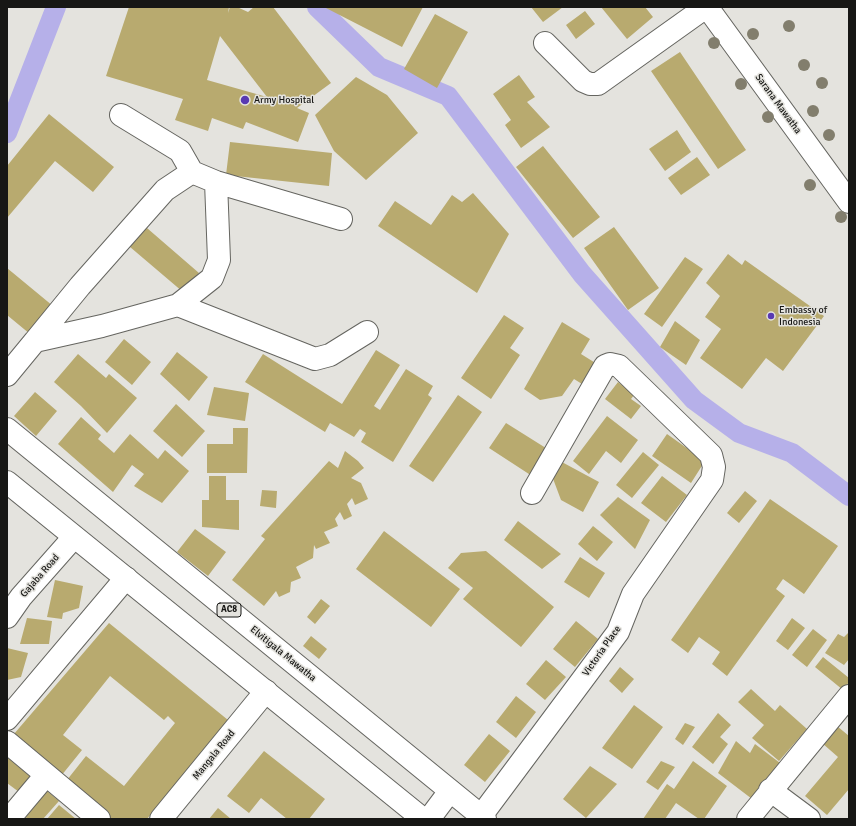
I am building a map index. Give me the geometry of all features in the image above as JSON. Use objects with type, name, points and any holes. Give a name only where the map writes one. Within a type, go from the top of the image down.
[{"type":"main road","points":[[545,43],[583,81],[590,84],[598,84],[706,7]]},
{"type":"main road","name":"Sarana Mawatha","points":[[706,7],[849,202]]},
{"type":"main road","points":[[121,115],[180,151],[192,172],[216,182],[341,219]]},
{"type":"main road","points":[[7,375],[80,286],[164,190],[192,172]]},
{"type":"main road","points":[[35,341],[102,326],[178,305],[212,278],[219,260],[216,182]]},
{"type":"main road","points":[[178,305],[315,359],[330,354],[367,332]]},
{"type":"main road","name":"Victoria Place","points":[[483,817],[618,632],[633,594],[712,480],[714,467],[711,455],[619,366],[610,364],[605,366],[532,493]]},
{"type":"main road","name":"Elvitigala Mawatha","points":[[7,429],[483,817]]},
{"type":"main road","points":[[7,482],[423,819]]},
{"type":"main road","name":"Gajaba Road","points":[[7,616],[21,597],[74,537]]},
{"type":"main road","points":[[7,719],[126,578]]},
{"type":"main road","name":"Mangala Road","points":[[161,819],[266,691]]},
{"type":"main road","points":[[748,819],[770,790],[849,696]]},
{"type":"main road","points":[[7,742],[99,819]]},
{"type":"main road","points":[[9,819],[46,775]]},
{"type":"main road","points":[[770,790],[809,819]]},
{"type":"main road","points":[[429,819],[450,791]]},
{"type":"building","points":[[129,7],[229,7],[228,13],[230,7],[237,7],[248,12],[254,7],[273,7],[331,83],[297,108],[309,113],[298,142],[246,122],[243,129],[212,118],[208,131],[175,120],[183,99],[106,76]],"holes":[[[220,36],[267,97],[207,80]]]},
{"type":"building","points":[[324,7],[423,7],[402,47]]},
{"type":"building","points":[[531,7],[563,7],[543,22]]},
{"type":"building","points":[[601,7],[645,7],[653,17],[627,39]]},
{"type":"building","points":[[585,11],[595,24],[576,39],[566,25]]},
{"type":"building","points":[[435,14],[468,32],[437,88],[404,69]]},
{"type":"building","points":[[680,52],[746,150],[718,169],[651,71]]},
{"type":"building","points":[[519,75],[535,97],[527,102],[550,127],[521,148],[505,125],[511,120],[493,94]]},
{"type":"building","points":[[356,77],[387,95],[418,133],[366,180],[334,151],[315,115]]},
{"type":"building","points":[[49,114],[114,167],[93,192],[55,161],[7,218],[7,166]]},
{"type":"building","points":[[677,130],[691,152],[665,171],[649,149]]},
{"type":"building","points":[[230,142],[332,153],[329,186],[226,175]]},
{"type":"building","points":[[543,146],[600,217],[573,238],[516,167]]},
{"type":"building","points":[[697,157],[710,175],[681,195],[668,178]]},
{"type":"building","points":[[473,193],[509,234],[477,293],[378,226],[395,201],[431,225],[452,195],[462,202]]},
{"type":"building","points":[[140,222],[199,273],[183,292],[123,241]]},
{"type":"building","points":[[614,227],[659,288],[628,310],[584,248]]},
{"type":"building","points":[[728,254],[742,265],[745,260],[824,316],[783,371],[766,358],[742,389],[700,358],[721,329],[705,317],[720,296],[706,283]]},
{"type":"building","points":[[685,257],[703,269],[662,327],[644,314]]},
{"type":"building","points":[[7,268],[53,306],[30,334],[7,315]]},
{"type":"building","points":[[504,315],[524,328],[510,348],[520,355],[491,399],[461,378]]},
{"type":"building","points":[[675,321],[700,340],[686,365],[660,347]]},
{"type":"building","points":[[562,322],[590,339],[581,354],[597,364],[582,384],[574,379],[562,396],[540,400],[524,389]]},
{"type":"building","points":[[124,339],[151,362],[132,385],[105,362]]},
{"type":"building","points":[[376,350],[400,365],[374,406],[380,410],[406,369],[433,386],[428,395],[432,398],[393,462],[361,442],[366,433],[360,429],[354,437],[330,423],[325,432],[245,382],[263,354],[342,404]]},
{"type":"building","points":[[177,352],[208,377],[189,401],[160,374]]},
{"type":"building","points":[[78,354],[106,378],[109,374],[137,398],[107,433],[81,406],[54,382]]},
{"type":"building","points":[[618,382],[634,395],[631,399],[641,406],[631,419],[605,399]]},
{"type":"building","points":[[214,387],[249,393],[245,421],[207,415]]},
{"type":"building","points":[[35,392],[57,411],[36,436],[14,416]]},
{"type":"building","points":[[458,395],[482,412],[433,482],[409,466]]},
{"type":"building","points":[[176,404],[205,431],[182,457],[153,431]]},
{"type":"building","points":[[607,416],[638,440],[621,463],[606,451],[589,474],[573,461]]},
{"type":"building","points":[[81,417],[101,435],[98,439],[114,453],[130,434],[158,459],[165,450],[189,471],[162,503],[134,486],[144,474],[132,465],[113,492],[58,444]]},
{"type":"building","points":[[506,423],[549,450],[532,476],[489,448]]},
{"type":"building","points":[[233,428],[248,428],[247,473],[207,473],[207,444],[233,444]]},
{"type":"building","points":[[667,434],[705,461],[691,483],[652,456]]},
{"type":"building","points":[[345,451],[358,461],[364,468],[351,478],[361,483],[368,499],[355,505],[352,498],[347,504],[352,516],[344,520],[340,512],[335,519],[338,526],[324,532],[330,543],[316,549],[314,545],[313,558],[296,567],[301,578],[291,582],[290,592],[279,597],[276,591],[264,606],[232,580],[265,539],[261,536],[329,461],[338,468]]},
{"type":"building","points":[[643,452],[659,465],[632,498],[616,485]]},
{"type":"building","points":[[560,461],[599,482],[583,512],[561,500],[552,476]]},
{"type":"building","points":[[209,476],[226,476],[226,500],[239,500],[239,530],[202,527],[202,500],[209,500]]},
{"type":"building","points":[[662,476],[687,495],[666,522],[641,503]]},
{"type":"building","points":[[262,490],[277,491],[276,508],[260,506]]},
{"type":"building","points":[[745,491],[757,501],[739,523],[727,513]]},
{"type":"building","points":[[618,497],[650,520],[635,549],[600,515]]},
{"type":"building","points":[[770,499],[838,546],[804,594],[783,579],[776,589],[785,596],[727,676],[712,664],[720,652],[699,637],[688,653],[671,640]]},
{"type":"building","points":[[518,521],[561,554],[542,569],[504,540]]},
{"type":"building","points":[[593,526],[613,542],[597,561],[578,544]]},
{"type":"building","points":[[195,529],[226,552],[208,576],[177,552]]},
{"type":"building","points":[[384,531],[460,589],[431,627],[356,569]]},
{"type":"building","points":[[486,551],[554,607],[521,647],[463,599],[473,588],[448,568],[461,553]]},
{"type":"building","points":[[580,557],[605,573],[589,598],[564,582]]},
{"type":"building","points":[[55,580],[83,586],[79,608],[63,613],[62,619],[47,617]]},
{"type":"building","points":[[321,599],[330,606],[315,624],[307,617]]},
{"type":"building","points":[[27,618],[52,621],[49,644],[20,644]]},
{"type":"building","points":[[792,618],[805,628],[788,650],[776,641]]},
{"type":"building","points":[[576,621],[598,639],[575,667],[553,649]]},
{"type":"building","points":[[109,623],[228,720],[147,819],[105,819],[63,785],[86,756],[124,786],[175,723],[168,716],[164,720],[110,676],[63,735],[82,750],[57,781],[8,741]]},
{"type":"building","points":[[813,629],[827,640],[807,667],[792,655]]},
{"type":"building","points":[[849,632],[849,659],[844,665],[825,653],[838,634],[844,637]]},
{"type":"building","points":[[311,636],[327,649],[319,659],[303,646]]},
{"type":"building","points":[[7,648],[28,653],[21,677],[7,680]]},
{"type":"building","points":[[823,657],[849,678],[849,682],[843,690],[815,667]]},
{"type":"building","points":[[546,660],[566,677],[545,700],[526,684]]},
{"type":"building","points":[[620,667],[634,679],[622,693],[609,681]]},
{"type":"building","points":[[751,689],[775,711],[780,705],[807,729],[779,761],[752,738],[764,725],[738,702]]},
{"type":"building","points":[[516,696],[536,712],[516,738],[496,722]]},
{"type":"building","points":[[634,705],[663,727],[632,769],[602,748]]},
{"type":"building","points":[[718,713],[731,725],[720,737],[728,744],[713,764],[692,747]]},
{"type":"building","points":[[685,723],[695,727],[683,745],[675,739]]},
{"type":"building","points":[[837,726],[849,736],[849,789],[827,815],[805,796],[838,757],[822,743]]},
{"type":"building","points":[[489,734],[510,751],[485,782],[464,765]]},
{"type":"building","points":[[736,741],[750,753],[755,744],[784,766],[756,802],[718,773]]},
{"type":"building","points":[[264,751],[325,799],[309,819],[287,819],[261,798],[249,813],[227,796]]},
{"type":"building","points":[[7,757],[31,777],[19,792],[7,783]]},
{"type":"building","points":[[661,761],[675,767],[658,790],[646,782]]},
{"type":"building","points":[[693,761],[727,786],[704,819],[699,819],[676,803],[665,819],[643,819],[667,784],[674,789]]},
{"type":"building","points":[[590,766],[617,784],[586,818],[563,799]]},
{"type":"building","points":[[41,786],[59,801],[43,819],[28,819],[19,812]]},
{"type":"building","points":[[59,805],[76,819],[47,819]]},
{"type":"building","points":[[218,808],[231,819],[209,819]]},
{"type":"waterway","points":[[7,133],[56,7]]},
{"type":"waterway","points":[[317,7],[379,67],[448,96],[582,274],[694,400],[739,433],[792,453],[849,496]]},
{"type":"place","name":"Army Hospital","points":[[245,100]]},
{"type":"place","name":"Embassy of Indonesia","points":[[771,316]]}]
